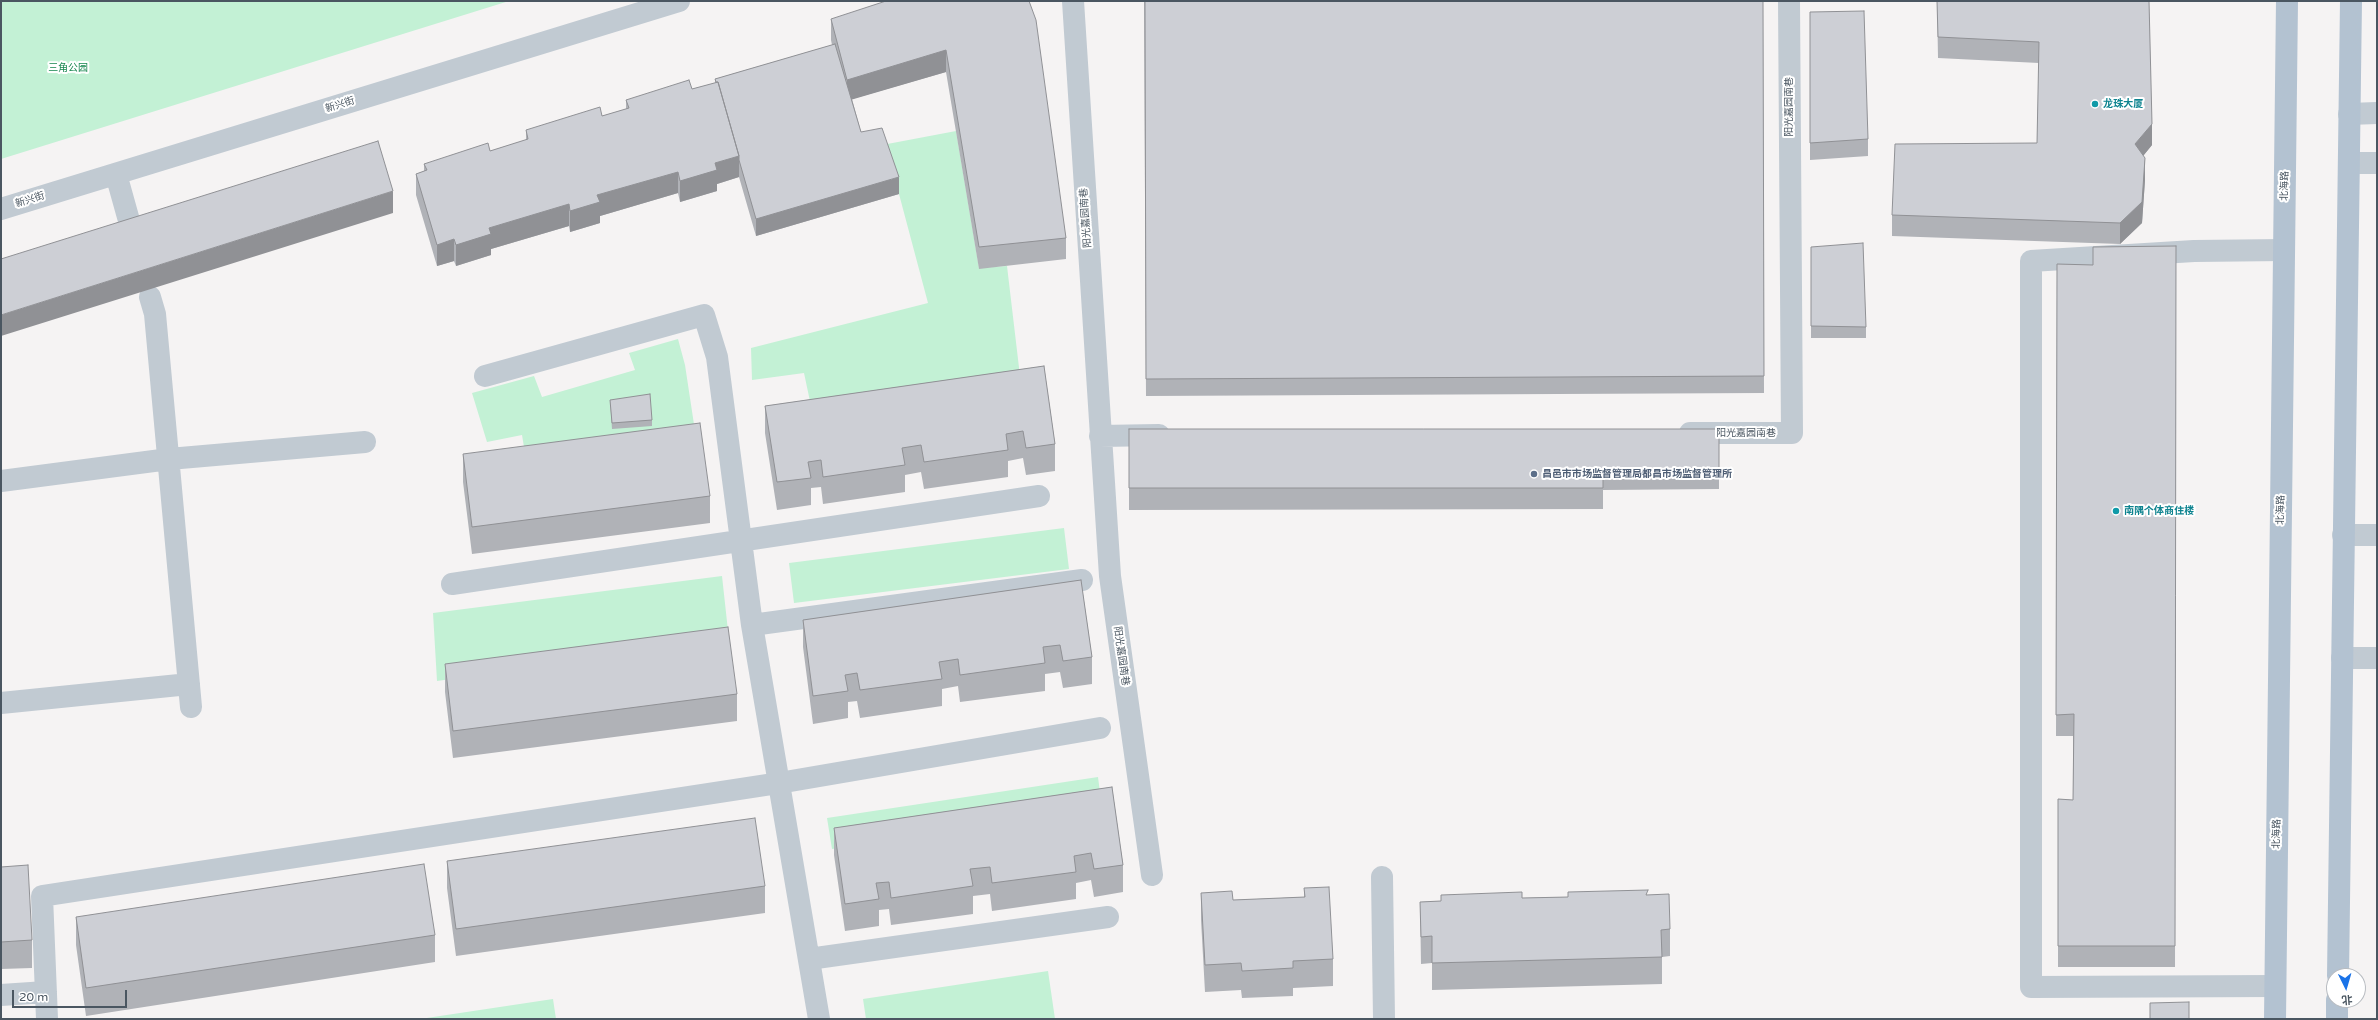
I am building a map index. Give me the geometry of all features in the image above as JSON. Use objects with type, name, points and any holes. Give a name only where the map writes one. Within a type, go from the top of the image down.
[{"type":"main road","name":"北海路","points":[[2274,1019],[2287,1]]},
{"type":"main road","points":[[2338,968],[2350,1]]},
{"type":"main road","points":[[2337,1008],[2337,1019]]},
{"type":"street","name":"新兴街","points":[[1,209],[679,1]]},
{"type":"street","name":"阳光嘉园南巷","points":[[1072,1],[1110,576],[1152,875]]},
{"type":"street","name":"阳光嘉园南巷","points":[[1672,433],[1792,433],[1788,1]]},
{"type":"street","points":[[2349,114],[2377,113]]},
{"type":"street","points":[[2348,163],[2377,163]]},
{"type":"street","points":[[116,174],[133,235]]},
{"type":"street","points":[[2275,986],[2031,987],[2031,261],[2194,250],[2284,250]]},
{"type":"street","points":[[150,297],[155,314],[191,707]]},
{"type":"street","points":[[485,376],[704,315],[717,357],[752,625],[819,1019]]},
{"type":"street","points":[[1100,436],[1180,435]]},
{"type":"street","points":[[1,481],[168,459],[365,442]]},
{"type":"street","points":[[452,584],[1039,496]]},
{"type":"street","points":[[2343,535],[2377,535]]},
{"type":"street","points":[[752,625],[1082,580]]},
{"type":"street","points":[[2342,658],[2377,658]]},
{"type":"street","points":[[1,703],[189,684]]},
{"type":"street","points":[[47,1019],[42,896],[779,783],[1100,728]]},
{"type":"street","points":[[1382,877],[1384,1019]]},
{"type":"street","points":[[809,960],[1108,917]]},
{"type":"street","points":[[1,995],[46,992]]},
{"type":"green space","name":"三角公园","points":[[1,1],[509,1],[1,159]]},
{"type":"green space","points":[[956,131],[979,268],[1007,266],[1020,376],[811,406],[804,373],[752,380],[751,348],[928,303],[899,194],[882,145]]},
{"type":"green space","points":[[678,339],[685,365],[695,431],[525,453],[522,435],[487,442],[472,393],[534,376],[542,397],[635,370],[629,353]]},
{"type":"green space","points":[[1064,528],[1069,569],[794,603],[789,563]]},
{"type":"green space","points":[[722,576],[729,640],[437,681],[433,613]]},
{"type":"green space","points":[[1098,777],[1102,808],[832,849],[827,818]]},
{"type":"green space","points":[[1048,971],[1055,1019],[866,1019],[863,999]]},
{"type":"green space","points":[[553,999],[556,1019],[420,1019]]},
{"type":"building","points":[[886,1],[1029,1],[1036,20],[1066,238],[979,247],[946,50],[847,80],[831,19]]},
{"type":"building","points":[[1145,1],[1763,1],[1764,376],[1146,379]]},
{"type":"building","name":"龙珠大厦","points":[[1937,1],[2149,1],[2152,124],[2135,144],[2145,158],[2142,202],[2120,223],[1892,215],[1895,144],[2037,143],[2039,42],[1938,37]]},
{"type":"building","points":[[1864,11],[1868,139],[1810,143],[1810,12]]},
{"type":"building","points":[[835,44],[861,132],[882,128],[899,177],[756,219],[718,82],[716,82],[715,79]]},
{"type":"building","points":[[689,80],[692,89],[718,82],[739,156],[715,163],[717,170],[680,181],[678,172],[597,195],[600,202],[570,211],[569,204],[489,228],[491,234],[456,245],[454,239],[437,245],[416,174],[427,170],[424,164],[488,143],[490,151],[528,139],[526,130],[600,107],[602,116],[629,108],[626,100]]},
{"type":"building","points":[[378,141],[393,191],[1,315],[1,259]]},
{"type":"building","points":[[1863,243],[1866,327],[1811,326],[1811,247]]},
{"type":"building","name":"南隅个体商住楼","points":[[2176,246],[2175,946],[2058,946],[2058,799],[2073,800],[2074,714],[2056,715],[2057,264],[2093,265],[2093,247]]},
{"type":"building","points":[[1044,366],[1055,444],[1026,448],[1023,431],[1006,434],[1008,450],[924,462],[921,445],[902,448],[905,465],[823,477],[821,460],[808,462],[811,478],[777,482],[765,406]]},
{"type":"building","points":[[650,394],[652,420],[612,423],[610,400]]},
{"type":"building","points":[[700,423],[710,496],[472,527],[463,454]]},
{"type":"building","points":[[1129,429],[1719,429],[1719,468],[1603,469],[1603,488],[1129,488]]},
{"type":"building","points":[[1081,580],[1092,657],[1063,661],[1060,645],[1043,647],[1045,663],[960,675],[958,659],[939,662],[942,679],[860,690],[857,673],[845,675],[848,691],[813,696],[803,620]]},
{"type":"building","points":[[728,627],[737,694],[453,731],[445,664]]},
{"type":"building","points":[[1112,787],[1123,865],[1094,869],[1091,853],[1074,856],[1076,872],[992,883],[990,867],[970,869],[973,886],[891,898],[889,882],[876,883],[879,899],[845,904],[834,828]]},
{"type":"building","points":[[755,818],[765,886],[456,929],[447,861]]},
{"type":"building","points":[[424,864],[435,935],[86,988],[76,917]]},
{"type":"building","points":[[28,865],[32,940],[1,942],[1,867]]},
{"type":"building","points":[[1329,887],[1333,959],[1293,961],[1293,968],[1242,971],[1241,963],[1205,965],[1201,893],[1232,891],[1233,900],[1305,897],[1304,888]]},
{"type":"building","points":[[1648,890],[1646,895],[1669,894],[1670,929],[1661,930],[1662,957],[1432,963],[1432,936],[1421,937],[1420,902],[1441,901],[1441,895],[1522,892],[1522,898],[1568,897],[1568,892]]},
{"type":"building","points":[[2189,1002],[2189,1019],[2150,1019],[2150,1003]]},
{"type":"place","name":"龙珠大厦","points":[[2095,104]]},
{"type":"place","name":"昌邑市市场监督管理局都昌市场监督管理所","points":[[1534,474]]},
{"type":"place","name":"南隅个体商住楼","points":[[2116,511]]}]
